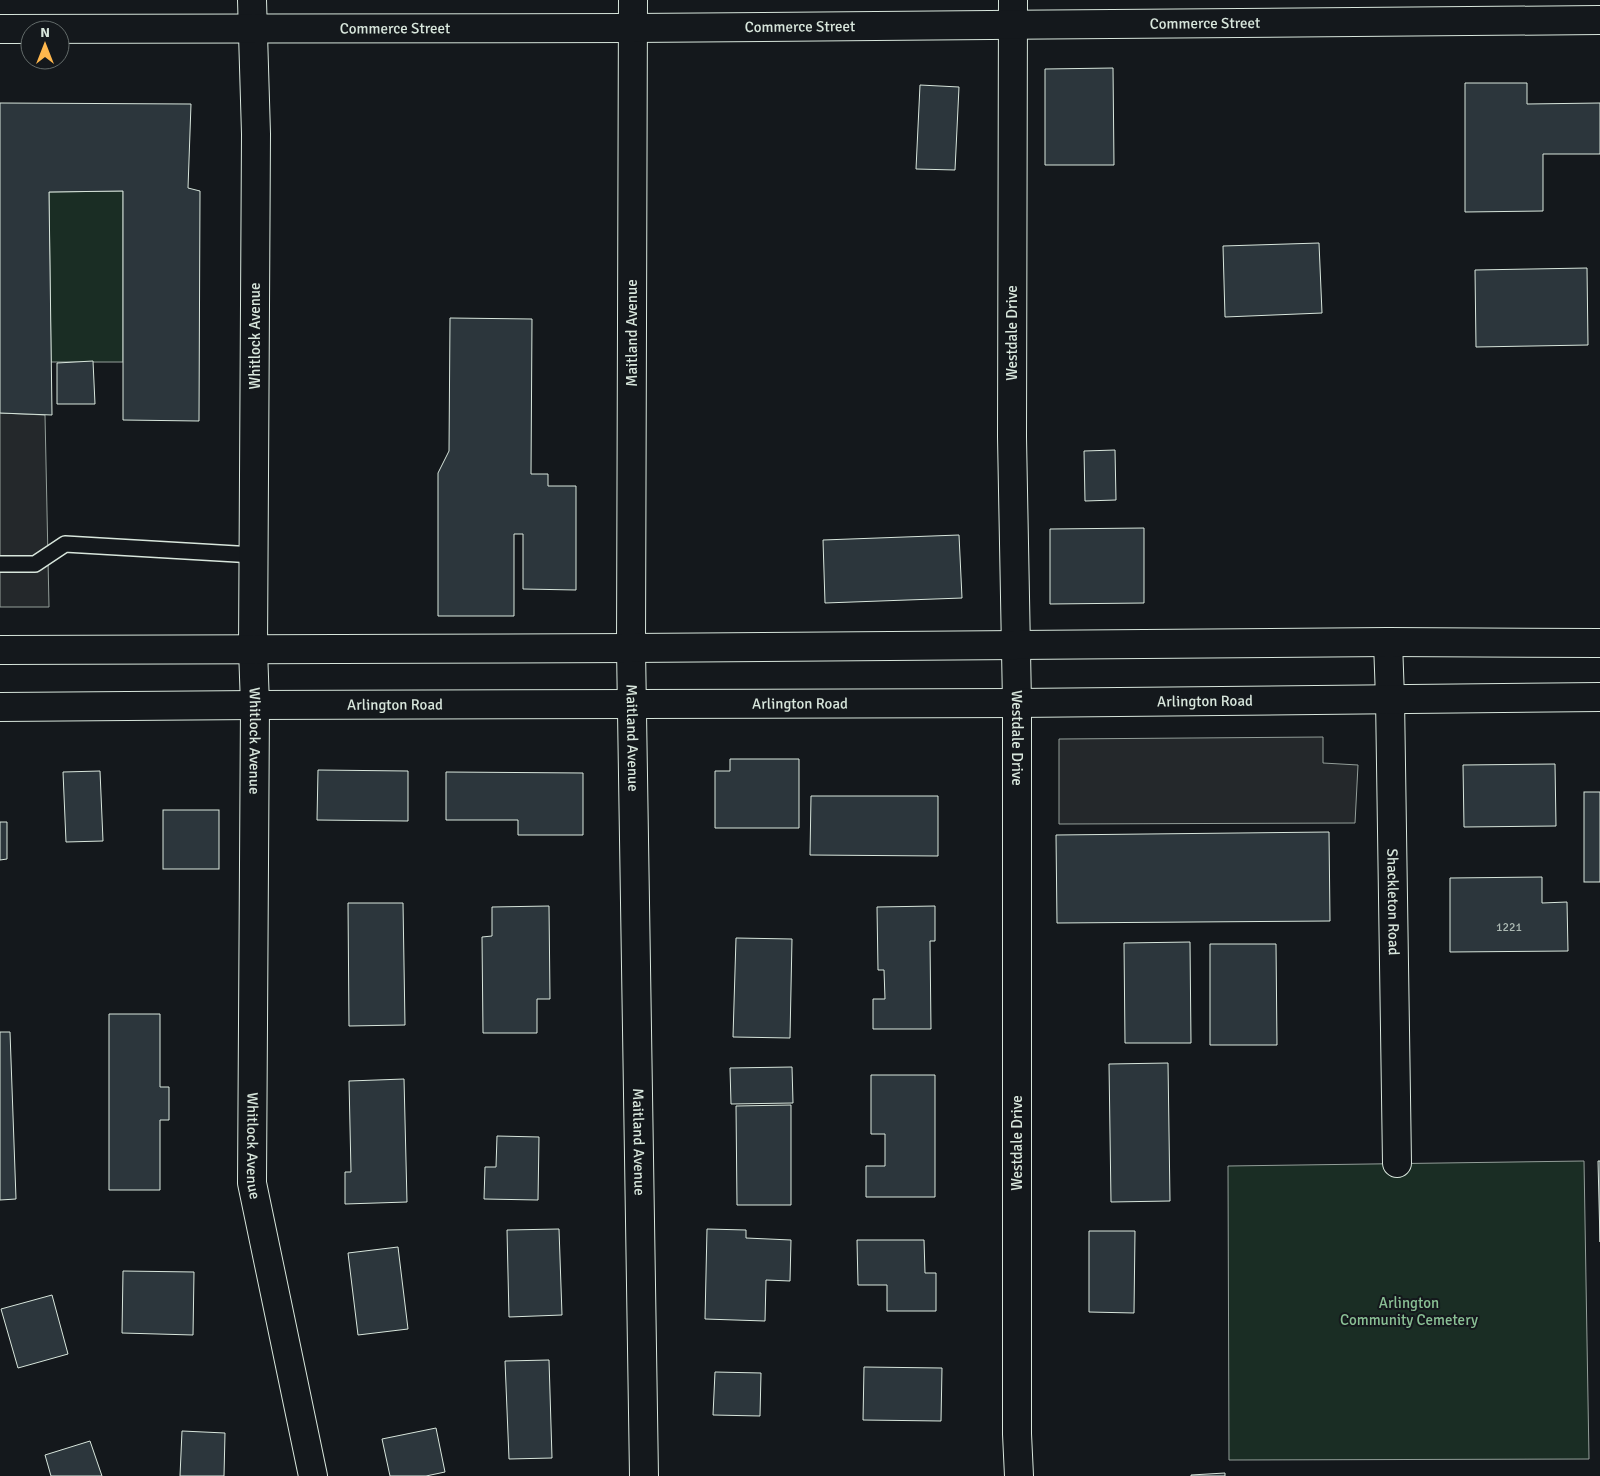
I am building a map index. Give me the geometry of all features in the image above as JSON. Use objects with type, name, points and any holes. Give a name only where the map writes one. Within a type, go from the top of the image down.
[{"type":"street","name":"Whitlock Avenue","points":[[252,0],[256,134],[252,1183],[313,1476]]},
{"type":"street","name":"Maitland Avenue","points":[[632,0],[631,648],[644,1476]]},
{"type":"street","name":"Commerce Street","points":[[0,29],[633,28],[1013,12],[1600,20]]},
{"type":"street","name":"Westdale Drive","points":[[1013,12],[1012,437],[1016,645],[1016,1434],[1019,1476]]},
{"type":"street","name":"Shackleton Road","points":[[1388,642],[1397,1163]]},
{"type":"street","points":[[0,650],[1600,642]]},
{"type":"street","name":"Arlington Road","points":[[0,707],[1016,703],[1600,697]]},
{"type":"lane","points":[[0,564],[35,564],[65,544],[254,555]]},
{"type":"green space","points":[[123,191],[123,362],[51,362],[49,192]]},
{"type":"green space","name":"Arlington Community Cemetery","points":[[1584,1161],[1589,1459],[1229,1460],[1228,1166]]},
{"type":"shaded area","points":[[0,413],[45,415],[49,607],[0,607]]},
{"type":"shaded area","points":[[1323,737],[1323,763],[1358,765],[1355,823],[1059,824],[1059,739]]},
{"type":"building","points":[[1113,68],[1114,165],[1045,165],[1045,69]]},
{"type":"building","points":[[1465,83],[1527,83],[1527,104],[1600,103],[1600,154],[1543,154],[1543,211],[1465,212]]},
{"type":"building","points":[[920,85],[959,87],[955,170],[916,169]]},
{"type":"building","points":[[0,103],[191,104],[188,188],[200,191],[199,421],[123,420],[123,191],[49,192],[52,415],[0,413]]},
{"type":"building","points":[[1319,243],[1322,313],[1225,317],[1223,246]]},
{"type":"building","points":[[1587,268],[1588,345],[1476,347],[1475,270]]},
{"type":"building","points":[[450,318],[532,319],[531,474],[548,474],[548,486],[576,486],[576,590],[523,589],[523,534],[514,534],[514,616],[438,616],[438,473],[449,451]]},
{"type":"building","points":[[93,361],[95,404],[57,404],[57,363]]},
{"type":"building","points":[[1115,450],[1116,500],[1085,501],[1084,451]]},
{"type":"building","points":[[1144,528],[1144,603],[1050,604],[1050,529]]},
{"type":"building","points":[[959,535],[962,598],[825,603],[823,540]]},
{"type":"building","points":[[730,759],[799,759],[799,828],[715,828],[715,771],[730,771]]},
{"type":"building","points":[[1555,764],[1556,826],[1464,827],[1463,765]]},
{"type":"building","points":[[318,770],[408,771],[408,821],[317,820]]},
{"type":"building","points":[[100,771],[103,841],[66,842],[63,772]]},
{"type":"building","points":[[446,772],[583,773],[583,835],[518,835],[518,820],[446,820]]},
{"type":"building","points":[[1584,792],[1600,792],[1600,882],[1584,882]]},
{"type":"building","points":[[811,796],[938,796],[938,856],[810,855]]},
{"type":"building","points":[[163,810],[219,810],[219,869],[163,869]]},
{"type":"building","points":[[0,822],[7,822],[7,859],[0,860]]},
{"type":"building","points":[[1329,832],[1330,921],[1057,923],[1056,835]]},
{"type":"building","points":[[1542,877],[1542,903],[1567,902],[1568,951],[1450,952],[1450,878]]},
{"type":"building","points":[[348,903],[403,903],[405,1025],[349,1026]]},
{"type":"building","points":[[549,906],[550,999],[537,999],[537,1033],[483,1033],[482,937],[492,936],[492,907]]},
{"type":"building","points":[[935,906],[935,941],[930,941],[931,1029],[873,1029],[873,999],[885,999],[884,970],[878,970],[877,907]]},
{"type":"building","points":[[736,938],[792,939],[790,1038],[733,1037]]},
{"type":"building","points":[[1190,942],[1191,1043],[1125,1043],[1124,943]]},
{"type":"building","points":[[1210,944],[1276,944],[1277,1045],[1210,1045]]},
{"type":"building","points":[[109,1014],[160,1014],[160,1087],[169,1087],[169,1120],[160,1120],[160,1190],[109,1190]]},
{"type":"building","points":[[0,1032],[10,1032],[16,1199],[0,1200]]},
{"type":"building","points":[[1168,1063],[1170,1201],[1111,1202],[1109,1064]]},
{"type":"building","points":[[792,1067],[793,1103],[731,1104],[730,1068]]},
{"type":"building","points":[[871,1075],[935,1075],[935,1197],[866,1197],[866,1166],[885,1166],[885,1134],[871,1134]]},
{"type":"building","points":[[404,1079],[407,1202],[345,1204],[345,1172],[351,1172],[349,1081]]},
{"type":"building","points":[[791,1105],[791,1205],[737,1205],[736,1106]]},
{"type":"building","points":[[497,1136],[539,1137],[538,1200],[484,1199],[485,1167],[496,1167]]},
{"type":"building","points":[[1598,1161],[1600,1161],[1600,1242]]},
{"type":"building","points":[[559,1229],[562,1315],[509,1317],[507,1230]]},
{"type":"building","points":[[707,1229],[746,1230],[746,1238],[791,1240],[790,1281],[766,1280],[765,1321],[705,1319]]},
{"type":"building","points":[[1089,1231],[1135,1231],[1134,1313],[1089,1312]]},
{"type":"building","points":[[857,1240],[924,1240],[925,1273],[936,1273],[936,1311],[887,1311],[887,1285],[858,1285]]},
{"type":"building","points":[[398,1247],[408,1329],[358,1335],[348,1253]]},
{"type":"building","points":[[123,1271],[194,1272],[193,1335],[122,1333]]},
{"type":"building","points":[[52,1295],[68,1354],[18,1368],[1,1309]]},
{"type":"building","points":[[549,1360],[552,1458],[509,1459],[505,1361]]},
{"type":"building","points":[[864,1367],[942,1368],[941,1421],[863,1420]]},
{"type":"building","points":[[715,1372],[761,1373],[760,1416],[713,1415]]},
{"type":"building","points":[[436,1428],[445,1472],[426,1476],[390,1476],[382,1439]]},
{"type":"building","points":[[182,1431],[225,1433],[224,1476],[180,1476]]},
{"type":"building","points":[[90,1441],[102,1476],[51,1476],[45,1455]]},
{"type":"building","points":[[1225,1473],[1225,1476],[1191,1476],[1191,1475]]}]
